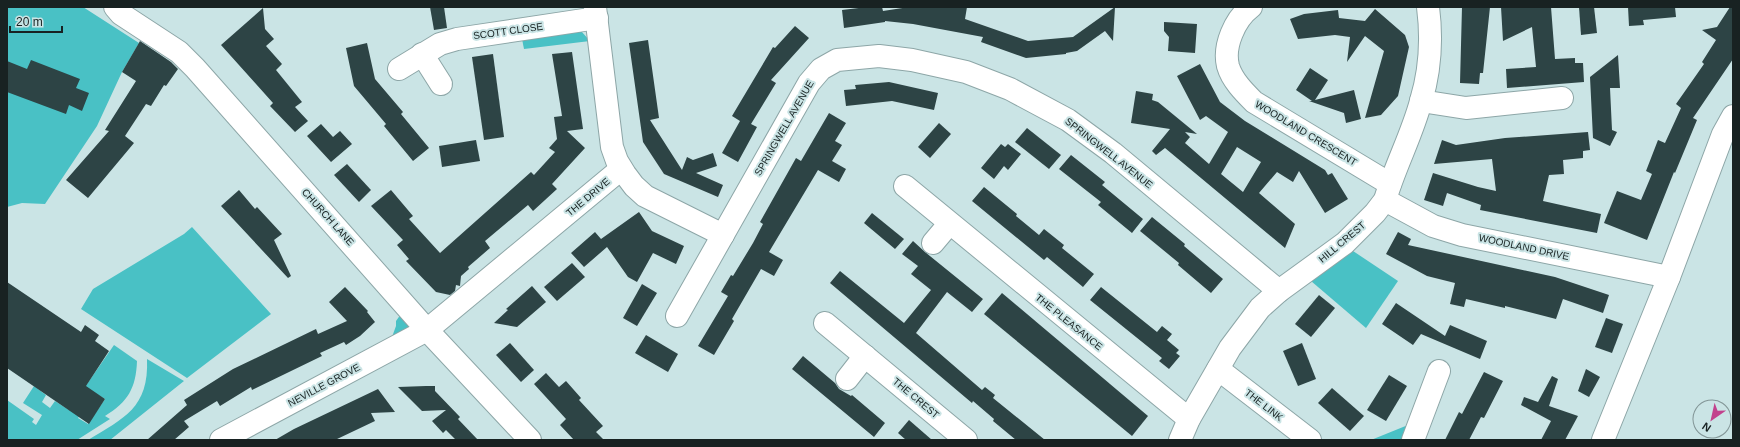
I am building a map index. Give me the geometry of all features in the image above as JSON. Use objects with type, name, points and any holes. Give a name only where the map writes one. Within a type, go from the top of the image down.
[{"type":"street","name":"CHURCH LANE","points":[[116,7],[121,14],[179,52],[195,68],[427,330],[530,440]]},
{"type":"street","name":"WOODLAND CRESCENT","points":[[1251,7],[1235,26],[1228,47],[1228,66],[1239,86],[1259,105],[1388,192]]},
{"type":"street","name":"HILL CREST","points":[[1180,440],[1189,419],[1230,348],[1260,308],[1279,291],[1345,242],[1375,213],[1388,192],[1421,101],[1431,33],[1428,7]]},
{"type":"street","points":[[596,13],[612,147],[622,169],[634,186],[645,196],[723,235]]},
{"type":"street","name":"SCOTT CLOSE","points":[[398,69],[440,44],[457,39],[596,13]]},
{"type":"street","points":[[422,54],[441,84]]},
{"type":"street","name":"SPRINGWELL AVENUE","points":[[677,316],[809,83],[822,69],[837,60],[879,56],[912,60],[966,72],[1010,89],[1068,120],[1113,153],[1279,291]]},
{"type":"street","points":[[1421,101],[1466,108],[1562,98]]},
{"type":"street","points":[[1603,440],[1669,277],[1723,134],[1733,116]]},
{"type":"street","name":"THE DRIVE","points":[[427,330],[622,169]]},
{"type":"street","name":"THE PLEASANCE","points":[[905,186],[949,224],[1189,419]]},
{"type":"street","name":"WOODLAND DRIVE","points":[[1388,192],[1433,226],[1462,235],[1669,277]]},
{"type":"street","points":[[933,243],[949,224]]},
{"type":"street","name":"THE CREST","points":[[825,323],[966,440]]},
{"type":"street","name":"NEVILLE GROVE","points":[[221,440],[427,330]]},
{"type":"street","points":[[847,379],[865,356]]},
{"type":"street","name":"THE LINK","points":[[1218,369],[1310,440]]},
{"type":"street","points":[[1413,440],[1438,371]]},
{"type":"shaded area","points":[[7,7],[83,7],[139,43],[122,72],[97,126],[45,204],[22,203],[7,207]]},
{"type":"shaded area","points":[[581,31],[590,41],[524,49],[522,39]]},
{"type":"shaded area","points":[[192,227],[271,314],[187,378],[81,309],[93,289],[184,234]]},
{"type":"shaded area","points":[[1353,251],[1398,281],[1366,328],[1311,281]]},
{"type":"shaded area","points":[[401,314],[409,322],[407,331],[392,337],[396,326],[396,321]]},
{"type":"shaded area","points":[[114,345],[137,361],[135,379],[125,400],[105,416],[110,419],[77,440],[7,440],[7,400],[34,419],[32,422],[36,425],[42,415],[23,403],[34,386],[46,395],[42,402],[50,408],[55,401],[69,410]],"holes":[[[95,393],[105,399],[88,424],[78,418]]]},
{"type":"shaded area","points":[[147,359],[184,381],[110,440],[88,440],[113,425],[132,410],[144,389],[147,376]]},
{"type":"shaded area","points":[[1408,425],[1403,440],[1371,440]]},
{"type":"building","points":[[430,7],[444,7],[447,28],[434,30]]},
{"type":"building","points":[[882,7],[883,11],[909,7],[967,7],[965,19],[1028,41],[1073,37],[1115,7],[1113,41],[1105,31],[1077,51],[1066,54],[1026,58],[981,42],[983,37],[913,24],[885,21],[844,28],[842,10]]},
{"type":"building","points":[[1462,7],[1490,7],[1483,73],[1480,73],[1479,84],[1460,83]]},
{"type":"building","points":[[1501,7],[1551,7],[1555,59],[1575,58],[1575,63],[1583,63],[1584,82],[1507,88],[1506,69],[1536,67],[1532,27],[1503,41]]},
{"type":"building","points":[[1579,7],[1594,7],[1597,33],[1581,35]]},
{"type":"building","points":[[1628,7],[1675,7],[1676,17],[1643,20],[1644,25],[1629,26]]},
{"type":"building","points":[[1730,7],[1733,7],[1733,59],[1693,118],[1697,120],[1675,173],[1674,172],[1647,240],[1604,223],[1617,191],[1641,200],[1652,174],[1646,171],[1658,140],[1665,143],[1681,108],[1676,104],[1704,64],[1702,62],[1716,40],[1702,30],[1717,27]]},
{"type":"building","points":[[263,8],[265,29],[274,39],[266,46],[282,64],[276,70],[302,102],[295,107],[308,121],[295,132],[270,106],[273,103],[221,45]]},
{"type":"building","points":[[1375,9],[1405,35],[1409,47],[1398,96],[1381,115],[1365,118],[1384,51],[1365,36],[1347,62],[1350,37],[1335,35],[1298,39],[1290,19],[1304,14],[1338,10],[1339,18],[1365,21]]},
{"type":"building","points":[[1164,22],[1197,24],[1195,53],[1168,51],[1169,37],[1164,31]]},
{"type":"building","points":[[795,26],[809,38],[771,80],[776,83],[751,124],[757,127],[738,162],[722,153],[740,121],[732,116],[773,47],[775,48]]},
{"type":"building","points":[[648,40],[659,118],[650,120],[682,170],[687,157],[693,160],[713,153],[717,166],[696,173],[723,185],[718,197],[664,174],[643,142],[629,43]]},
{"type":"building","points":[[140,41],[171,62],[178,69],[166,86],[164,85],[151,106],[146,104],[125,136],[134,143],[88,198],[66,180],[109,131],[105,130],[136,81],[122,72]]},
{"type":"building","points":[[367,43],[375,79],[403,112],[401,114],[429,148],[413,161],[384,126],[386,124],[354,86],[346,48]]},
{"type":"building","points":[[572,52],[583,129],[567,131],[585,148],[552,184],[557,189],[533,211],[528,205],[485,241],[490,248],[468,267],[469,269],[461,276],[460,286],[456,285],[455,291],[450,295],[436,292],[406,261],[409,259],[397,245],[403,240],[371,206],[391,190],[413,216],[409,219],[440,253],[531,172],[534,175],[555,152],[549,148],[557,139],[554,117],[562,116],[552,54]]},
{"type":"building","points":[[493,54],[504,137],[484,140],[472,57]]},
{"type":"building","points":[[1618,55],[1620,88],[1610,88],[1612,130],[1617,132],[1610,146],[1593,138],[1590,77]]},
{"type":"building","points":[[31,60],[80,79],[76,88],[89,93],[82,111],[69,105],[66,114],[7,92],[7,61],[27,69]]},
{"type":"building","points":[[1200,64],[1220,102],[1245,121],[1325,170],[1328,175],[1332,173],[1348,199],[1325,213],[1299,171],[1293,182],[1277,172],[1259,193],[1295,224],[1285,248],[1165,148],[1156,155],[1152,151],[1170,129],[1131,123],[1136,91],[1153,94],[1152,100],[1158,102],[1197,134],[1185,132],[1190,137],[1185,143],[1209,164],[1228,132],[1206,116],[1200,120],[1177,76]],"holes":[[[1237,147],[1261,162],[1243,192],[1221,174]]]},
{"type":"building","points":[[1310,68],[1328,80],[1315,100],[1354,90],[1361,119],[1346,123],[1344,113],[1309,101],[1312,101],[1296,90]]},
{"type":"building","points":[[889,82],[938,93],[934,110],[892,101],[846,106],[844,90],[856,89],[855,85]]},
{"type":"building","points":[[829,113],[846,123],[835,141],[842,145],[832,161],[846,169],[839,182],[818,170],[769,252],[783,260],[774,276],[761,269],[732,319],[734,321],[714,355],[698,346],[728,296],[721,292],[731,275],[733,276],[753,243],[763,224],[760,222],[796,158],[801,161]]},
{"type":"building","points":[[939,123],[951,134],[930,158],[918,147]]},
{"type":"building","points":[[321,124],[333,137],[340,131],[352,144],[331,162],[307,136]]},
{"type":"building","points":[[1027,128],[1061,155],[1049,169],[1015,142]]},
{"type":"building","points":[[1588,132],[1590,150],[1583,151],[1583,158],[1563,160],[1564,174],[1549,175],[1543,201],[1601,214],[1597,233],[1480,210],[1481,205],[1447,193],[1443,206],[1424,200],[1433,173],[1496,191],[1492,159],[1434,164],[1442,140],[1456,145],[1505,138]]},
{"type":"building","points":[[476,140],[480,161],[442,167],[439,146]]},
{"type":"building","points":[[1001,144],[1005,147],[1008,144],[1021,154],[1008,170],[1004,166],[994,179],[981,168]]},
{"type":"building","points":[[1071,155],[1105,182],[1102,185],[1143,219],[1132,233],[1098,205],[1101,202],[1059,169]]},
{"type":"building","points":[[347,164],[371,190],[359,202],[334,175]]},
{"type":"building","points":[[984,187],[1017,214],[1016,216],[1039,235],[1044,229],[1064,245],[1062,248],[1094,274],[1083,287],[1047,257],[1044,260],[972,201]]},
{"type":"building","points":[[239,190],[255,209],[257,207],[282,234],[274,240],[291,276],[288,278],[221,206]]},
{"type":"building","points":[[639,212],[652,231],[684,246],[676,264],[653,253],[637,282],[628,277],[607,247],[584,267],[571,253],[595,232],[601,239]]},
{"type":"building","points":[[872,213],[904,239],[895,249],[864,223]]},
{"type":"building","points":[[1152,217],[1185,244],[1184,246],[1223,279],[1211,293],[1178,265],[1179,263],[1140,231]]},
{"type":"building","points":[[1398,232],[1411,239],[1408,245],[1555,277],[1609,295],[1603,313],[1563,299],[1556,319],[1505,306],[1505,308],[1466,299],[1464,307],[1450,304],[1455,283],[1427,276],[1386,254]]},
{"type":"building","points":[[913,241],[983,299],[972,312],[947,292],[916,333],[982,390],[985,387],[995,395],[993,398],[1045,440],[1016,440],[993,421],[994,419],[973,401],[972,403],[830,283],[840,271],[904,323],[931,290],[911,274],[918,266],[902,254]]},
{"type":"building","points":[[572,263],[585,277],[557,301],[544,287]]},
{"type":"building","points":[[7,282],[81,332],[85,325],[99,335],[95,341],[109,351],[86,386],[105,399],[89,424],[7,368]]},
{"type":"building","points":[[642,284],[657,293],[637,326],[623,318]]},
{"type":"building","points":[[532,286],[546,302],[517,327],[494,323],[508,310],[506,309]]},
{"type":"building","points":[[345,287],[368,311],[367,312],[375,322],[360,336],[346,345],[344,342],[320,353],[322,356],[252,390],[251,387],[220,406],[217,401],[184,421],[189,427],[174,440],[147,440],[187,405],[184,400],[233,369],[316,329],[318,334],[347,321],[329,302]]},
{"type":"building","points":[[1101,287],[1157,332],[1162,326],[1172,334],[1167,340],[1179,350],[1176,353],[1180,356],[1169,369],[1159,361],[1162,358],[1090,300]]},
{"type":"building","points":[[1002,293],[1148,416],[1132,436],[984,314]]},
{"type":"building","points":[[1319,295],[1335,308],[1311,337],[1295,324]]},
{"type":"building","points":[[1396,303],[1445,336],[1450,325],[1487,341],[1480,359],[1421,334],[1413,345],[1382,324]]},
{"type":"building","points":[[1606,318],[1623,324],[1612,353],[1595,347]]},
{"type":"building","points":[[646,335],[678,354],[668,372],[635,353]]},
{"type":"building","points":[[510,343],[534,370],[521,382],[496,355]]},
{"type":"building","points":[[1302,343],[1316,379],[1298,386],[1283,351]]},
{"type":"building","points":[[803,356],[835,383],[839,389],[851,396],[852,395],[885,423],[874,437],[792,369]]},
{"type":"building","points":[[1586,369],[1600,377],[1589,397],[1578,391]]},
{"type":"building","points":[[1484,372],[1503,381],[1484,418],[1481,417],[1469,440],[1445,440],[1459,412],[1462,414]]},
{"type":"building","points":[[546,373],[559,387],[566,381],[581,398],[579,400],[603,426],[596,432],[604,440],[574,440],[560,425],[566,419],[534,384]]},
{"type":"building","points":[[1389,375],[1407,386],[1386,421],[1367,410]]},
{"type":"building","points":[[1552,376],[1558,379],[1549,406],[1578,416],[1565,440],[1541,440],[1551,421],[1521,405],[1524,397],[1538,402]]},
{"type":"building","points":[[435,386],[435,391],[460,417],[458,419],[478,440],[456,440],[446,430],[443,433],[432,421],[446,410],[422,411],[398,387]]},
{"type":"building","points":[[1332,388],[1364,416],[1350,431],[1318,403]]},
{"type":"building","points":[[378,389],[395,412],[371,413],[375,421],[335,440],[275,440],[294,429]]},
{"type":"building","points":[[909,420],[932,440],[906,440],[898,433]]}]
